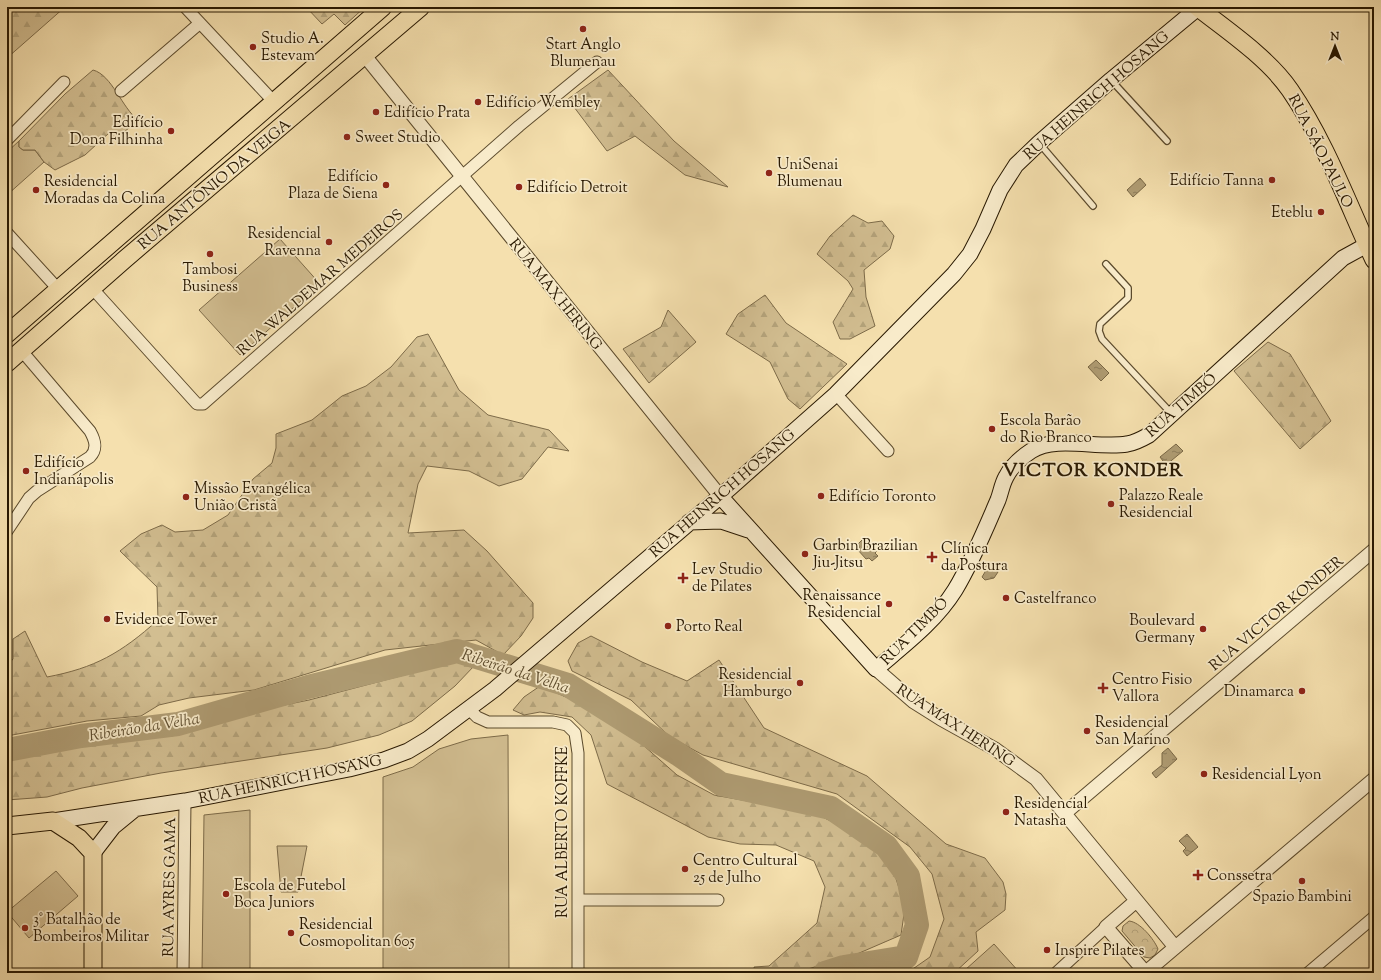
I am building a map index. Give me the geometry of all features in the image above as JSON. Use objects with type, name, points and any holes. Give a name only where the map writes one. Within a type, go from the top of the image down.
[{"type":"main road","name":"RUA ANTÔNIO DA VEIGA","points":[[7,334],[275,102],[382,7]]},
{"type":"main road","name":"RUA ANTÔNIO DA VEIGA","points":[[7,363],[92,288],[421,7]]},
{"type":"main road","name":"RUA HEINRICH HOSANG","points":[[7,826],[53,821],[185,801],[349,770],[384,760],[408,750],[428,739],[495,689],[720,496],[836,394],[958,269],[970,254],[984,229],[1000,190],[1016,165],[1111,80],[1198,7]]},
{"type":"main road","name":"RUA SÃO PAULO","points":[[1198,7],[1244,43],[1290,89],[1309,120],[1370,242],[1374,260]]},
{"type":"main road","points":[[348,37],[365,56]]},
{"type":"main road","name":"RUA TIMBÓ","points":[[876,670],[937,614],[954,591],[976,549],[1006,476],[1017,463],[1032,450],[1056,443],[1108,446],[1135,442],[1149,435],[1343,258],[1370,242]]},
{"type":"main road","name":"RUA MAX HERING","points":[[720,496],[876,670]]},
{"type":"main road","name":"RUA MAX HERING","points":[[689,522],[721,520],[750,531]]},
{"type":"main road","points":[[93,973],[93,853],[105,835],[135,809]]},
{"type":"main road","points":[[53,821],[79,838],[93,853]]},
{"type":"street","points":[[185,7],[275,102]]},
{"type":"street","points":[[121,91],[200,23]]},
{"type":"street","name":"RUA MAX HERING","points":[[365,56],[720,496]]},
{"type":"street","name":"RUA WALDEMAR MEDEIROS","points":[[92,288],[197,404],[203,404],[210,400],[462,176],[597,62]]},
{"type":"street","points":[[7,140],[64,82]]},
{"type":"street","points":[[7,233],[58,289]]},
{"type":"street","points":[[7,531],[29,498],[37,491],[90,458],[94,453],[96,445],[90,430],[21,350]]},
{"type":"street","points":[[836,394],[888,452]]},
{"type":"street","name":"RUA VICTOR KONDER","points":[[1065,813],[1374,550]]},
{"type":"street","name":"RUA MAX HERING","points":[[876,670],[914,702],[947,723],[995,749],[1036,779],[1065,813]]},
{"type":"street","name":"RUA ALBERTO KOFFKE","points":[[469,709],[477,717],[488,722],[553,722],[567,725],[575,733],[578,753],[578,973]]},
{"type":"street","points":[[1106,927],[1146,973],[1174,947],[1374,779]]},
{"type":"street","name":"RUA AYRES GAMA","points":[[183,973],[185,801]]},
{"type":"street","points":[[1065,813],[1174,947]]},
{"type":"street","points":[[578,900],[718,900]]},
{"type":"street","points":[[1056,973],[1136,901]]},
{"type":"street","points":[[1308,973],[1374,917]]},
{"type":"lane","points":[[1111,80],[1167,142]]},
{"type":"lane","points":[[1039,143],[1093,206]]},
{"type":"lane","points":[[1106,264],[1128,288],[1129,293],[1128,298],[1100,324],[1099,331],[1102,339],[1172,415]]},
{"type":"green space","points":[[7,7],[65,7],[7,58]]},
{"type":"green space","points":[[306,7],[365,7],[345,25],[334,14],[322,24]]},
{"type":"green space","points":[[93,70],[106,78],[132,115],[138,120],[115,140],[109,133],[85,155],[55,170],[44,162],[35,150],[23,150],[19,147],[19,141],[65,94]]},
{"type":"green space","points":[[608,70],[674,141],[728,187],[685,175],[635,136],[607,151],[568,99]]},
{"type":"green space","points":[[19,141],[19,147],[23,150],[35,150],[44,162],[7,195],[7,165],[9,163],[7,161],[7,152]]},
{"type":"green space","points":[[853,215],[868,223],[882,221],[894,236],[890,249],[864,270],[866,297],[875,326],[850,339],[840,339],[833,322],[853,289],[848,281],[817,254],[830,236]]},
{"type":"green space","points":[[280,239],[320,284],[240,355],[199,310]]},
{"type":"green space","points":[[765,295],[786,323],[847,364],[800,409],[788,399],[770,362],[726,334],[738,314]]},
{"type":"green space","points":[[668,310],[696,342],[649,383],[623,349],[661,327]]},
{"type":"green space","points":[[428,334],[459,390],[488,415],[549,430],[569,451],[548,447],[522,479],[499,486],[469,471],[427,466],[418,484],[408,533],[464,530],[487,551],[533,603],[533,618],[521,636],[503,655],[476,640],[385,650],[254,690],[189,698],[159,705],[141,716],[87,721],[7,736],[7,666],[13,659],[13,639],[25,631],[47,677],[93,664],[107,658],[132,642],[158,620],[157,587],[120,551],[141,534],[162,525],[175,532],[203,530],[228,515],[253,479],[272,463],[276,448],[276,434],[312,420],[342,396],[366,386],[391,367],[417,337]]},
{"type":"green space","points":[[1268,342],[1290,354],[1331,421],[1300,449],[1234,371]]},
{"type":"green space","points":[[591,636],[642,662],[687,681],[719,660],[764,728],[867,776],[946,844],[985,858],[1003,882],[1006,894],[1005,910],[976,932],[978,951],[954,973],[907,973],[930,957],[944,919],[932,874],[910,847],[837,794],[703,755],[670,737],[631,700],[572,671],[568,661],[578,643]]},
{"type":"green space","points":[[465,659],[475,665],[455,686],[412,721],[379,735],[327,748],[161,773],[82,788],[47,797],[7,800],[7,757],[194,727],[235,715],[309,700]]},
{"type":"green space","points":[[540,686],[585,705],[643,745],[677,775],[714,795],[814,813],[858,834],[892,866],[905,907],[901,935],[857,954],[795,973],[755,973],[754,967],[769,966],[817,923],[825,887],[814,861],[776,845],[740,844],[708,837],[607,784],[591,735],[572,717],[540,712],[524,715],[513,710],[524,697]]},
{"type":"green space","points":[[508,735],[509,973],[383,973],[383,777],[413,767],[439,749],[471,739]]},
{"type":"green space","name":"Escola de Futebol Boca Juniors","points":[[250,810],[250,973],[202,973],[204,815]]},
{"type":"green space","points":[[277,846],[307,846],[298,892],[281,892]]},
{"type":"green space","points":[[56,871],[78,896],[29,938],[7,912]]},
{"type":"green space","points":[[1129,921],[1138,924],[1150,936],[1158,949],[1155,955],[1150,958],[1144,957],[1122,931],[1123,926]]},
{"type":"green space","points":[[994,944],[1020,973],[967,973],[965,970]]},
{"type":"water","points":[[1140,178],[1146,185],[1133,197],[1127,190]]},
{"type":"water","points":[[1096,360],[1109,373],[1101,381],[1088,367]]},
{"type":"water","points":[[1176,444],[1183,451],[1166,465],[1160,457]]},
{"type":"water","points":[[862,540],[864,542],[867,540],[877,551],[875,553],[878,556],[872,561],[869,558],[866,559],[857,549],[860,547],[858,544]]},
{"type":"water","points":[[989,563],[994,564],[998,572],[994,578],[985,580],[982,577],[985,572],[984,568]]},
{"type":"water","points":[[1168,748],[1177,759],[1156,778],[1152,773],[1162,765],[1162,753]]},
{"type":"water","points":[[1187,834],[1198,847],[1187,856],[1183,851],[1186,848],[1179,841]]},
{"type":"waterway","name":"Ribeirão da Velha","points":[[7,750],[81,736],[178,724],[308,687],[457,651],[568,685],[678,754],[721,784],[831,808],[886,846],[908,876],[917,925],[906,957],[844,967],[825,973]]},
{"type":"place","name":"Start Anglo Blumenau","points":[[583,29]]},
{"type":"place","name":"Studio A. Estevam","points":[[253,47]]},
{"type":"place","name":"Edifício Wembley","points":[[478,102]]},
{"type":"place","name":"Edifício Prata","points":[[376,112]]},
{"type":"place","name":"Edifício Dona Filhinha","points":[[171,131]]},
{"type":"place","name":"Sweet Studio","points":[[347,137]]},
{"type":"place","name":"UniSenai Blumenau","points":[[769,173]]},
{"type":"place","name":"Edifício Tanna","points":[[1272,180]]},
{"type":"place","name":"Edifício Plaza de Siena","points":[[386,185]]},
{"type":"place","name":"Edifício Detroit","points":[[519,187]]},
{"type":"place","name":"Residencial Moradas da Colina","points":[[36,190]]},
{"type":"place","name":"Eteblu","points":[[1321,212]]},
{"type":"place","name":"Residencial Ravenna","points":[[329,242]]},
{"type":"place","name":"Tambosi Business","points":[[210,254]]},
{"type":"place","name":"Escola Barão do Rio Branco","points":[[992,429]]},
{"type":"place","name":"Edifício Indianápolis","points":[[26,471]]},
{"type":"place","name":"Edifício Toronto","points":[[821,496]]},
{"type":"place","name":"Missão Evangélica União Cristã","points":[[186,497]]},
{"type":"place","name":"Palazzo Reale Residencial","points":[[1111,504]]},
{"type":"place","name":"Garbin Brazilian Jiu-Jitsu","points":[[805,554]]},
{"type":"place","name":"Clínica da Postura","points":[[932,557]]},
{"type":"place","name":"Lev Studio de Pilates","points":[[683,578]]},
{"type":"place","name":"Castelfranco","points":[[1006,598]]},
{"type":"place","name":"Renaissance Residencial","points":[[889,604]]},
{"type":"place","name":"Evidence Tower","points":[[107,619]]},
{"type":"place","name":"Porto Real","points":[[668,626]]},
{"type":"place","name":"Boulevard Germany","points":[[1203,629]]},
{"type":"place","name":"Residencial Hamburgo","points":[[800,683]]},
{"type":"place","name":"Centro Fisio Vallora","points":[[1103,688]]},
{"type":"place","name":"Dinamarca","points":[[1302,691]]},
{"type":"place","name":"Residencial San Marino","points":[[1087,731]]},
{"type":"place","name":"Residencial Lyon","points":[[1204,774]]},
{"type":"place","name":"Residencial Natasha","points":[[1006,812]]},
{"type":"place","name":"Centro Cultural 25 de Julho","points":[[685,869]]},
{"type":"place","name":"Conssetra","points":[[1198,875]]},
{"type":"place","name":"Spazio Bambini","points":[[1302,881]]},
{"type":"place","name":"Escola de Futebol Boca Juniors","points":[[226,894]]},
{"type":"place","name":"3° Batalhão de Bombeiros Militar","points":[[25,928]]},
{"type":"place","name":"Residencial Cosmopolitan 605","points":[[291,933]]},
{"type":"place","name":"Inspire Pilates","points":[[1047,950]]},
{"type":"district","name":"VICTOR KONDER","points":[[1093,469]]}]
